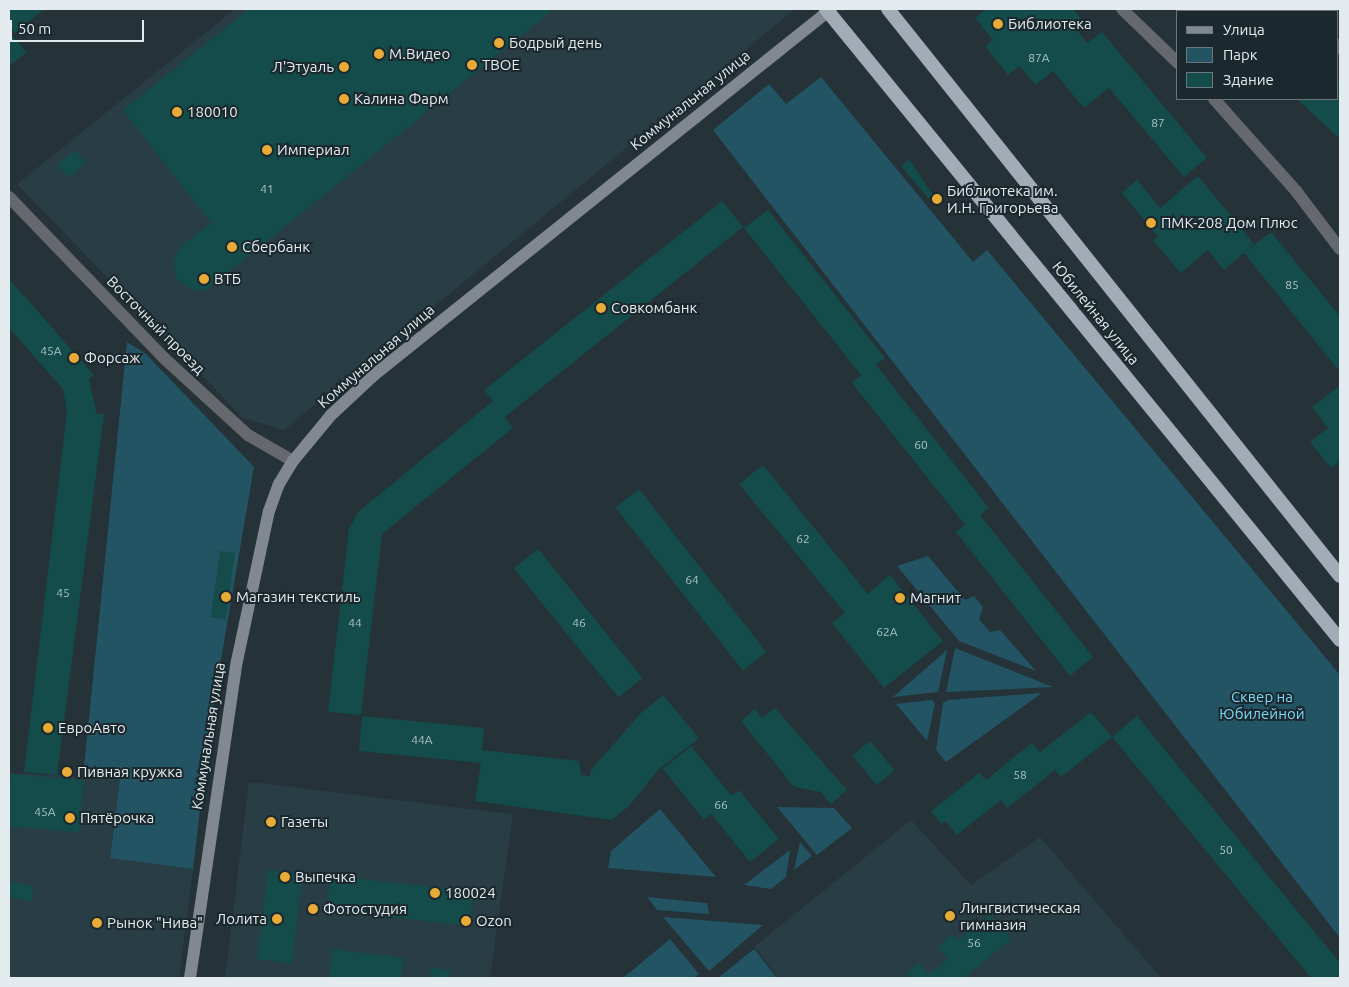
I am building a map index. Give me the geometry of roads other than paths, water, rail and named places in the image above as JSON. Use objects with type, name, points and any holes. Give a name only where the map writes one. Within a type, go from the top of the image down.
[{"type":"highway","name":"Юбилейная улица","points":[[888,9],[1340,576]]},
{"type":"highway","name":"Юбилейная улица","points":[[828,10],[1340,640]]},
{"type":"main road","name":"Коммунальная улица","points":[[190,978],[237,661],[269,511],[279,484],[293,461],[331,415],[374,375],[828,10]]},
{"type":"street","points":[[1122,9],[1176,61]]},
{"type":"street","points":[[1215,100],[1296,191],[1340,249]]},
{"type":"street","name":"Восточный проезд","points":[[9,197],[165,360],[248,435],[293,461]]},
{"type":"place","name":"Библиотека","points":[[998,24]]},
{"type":"place","name":"Бодрый день","points":[[499,43]]},
{"type":"place","name":"М.Видео","points":[[379,54]]},
{"type":"place","name":"ТВОЕ","points":[[472,65]]},
{"type":"place","name":"Л'Этуаль","points":[[344,67]]},
{"type":"place","name":"Калина Фарм","points":[[344,99]]},
{"type":"place","name":"180010","points":[[177,112]]},
{"type":"place","name":"Империал","points":[[267,150]]},
{"type":"place","name":"Библиотека им. И.Н. Григорьева","points":[[937,199]]},
{"type":"place","name":"ПМК-208 Дом Плюс","points":[[1151,223]]},
{"type":"place","name":"Сбербанк","points":[[232,247]]},
{"type":"place","name":"ВТБ","points":[[204,279]]},
{"type":"place","name":"Совкомбанк","points":[[601,308]]},
{"type":"place","name":"Форсаж","points":[[74,358]]},
{"type":"place","name":"Магазин текстиль","points":[[226,597]]},
{"type":"place","name":"Магнит","points":[[900,598]]},
{"type":"place","name":"ЕвроАвто","points":[[48,728]]},
{"type":"place","name":"Пивная кружка","points":[[67,772]]},
{"type":"place","name":"Пятёрочка","points":[[70,818]]},
{"type":"place","name":"Газеты","points":[[271,822]]},
{"type":"place","name":"Выпечка","points":[[285,877]]},
{"type":"place","name":"180024","points":[[435,893]]},
{"type":"place","name":"Фотостудия","points":[[313,909]]},
{"type":"place","name":"Лингвистическая гимназия","points":[[950,916]]},
{"type":"place","name":"Лолита","points":[[277,919]]},
{"type":"place","name":"Ozon","points":[[466,921]]},
{"type":"place","name":"Рынок \"Нива\"","points":[[97,923]]},
{"type":"park label","name":"Сквер на Юбилейной","points":[[1262,704]]}]
